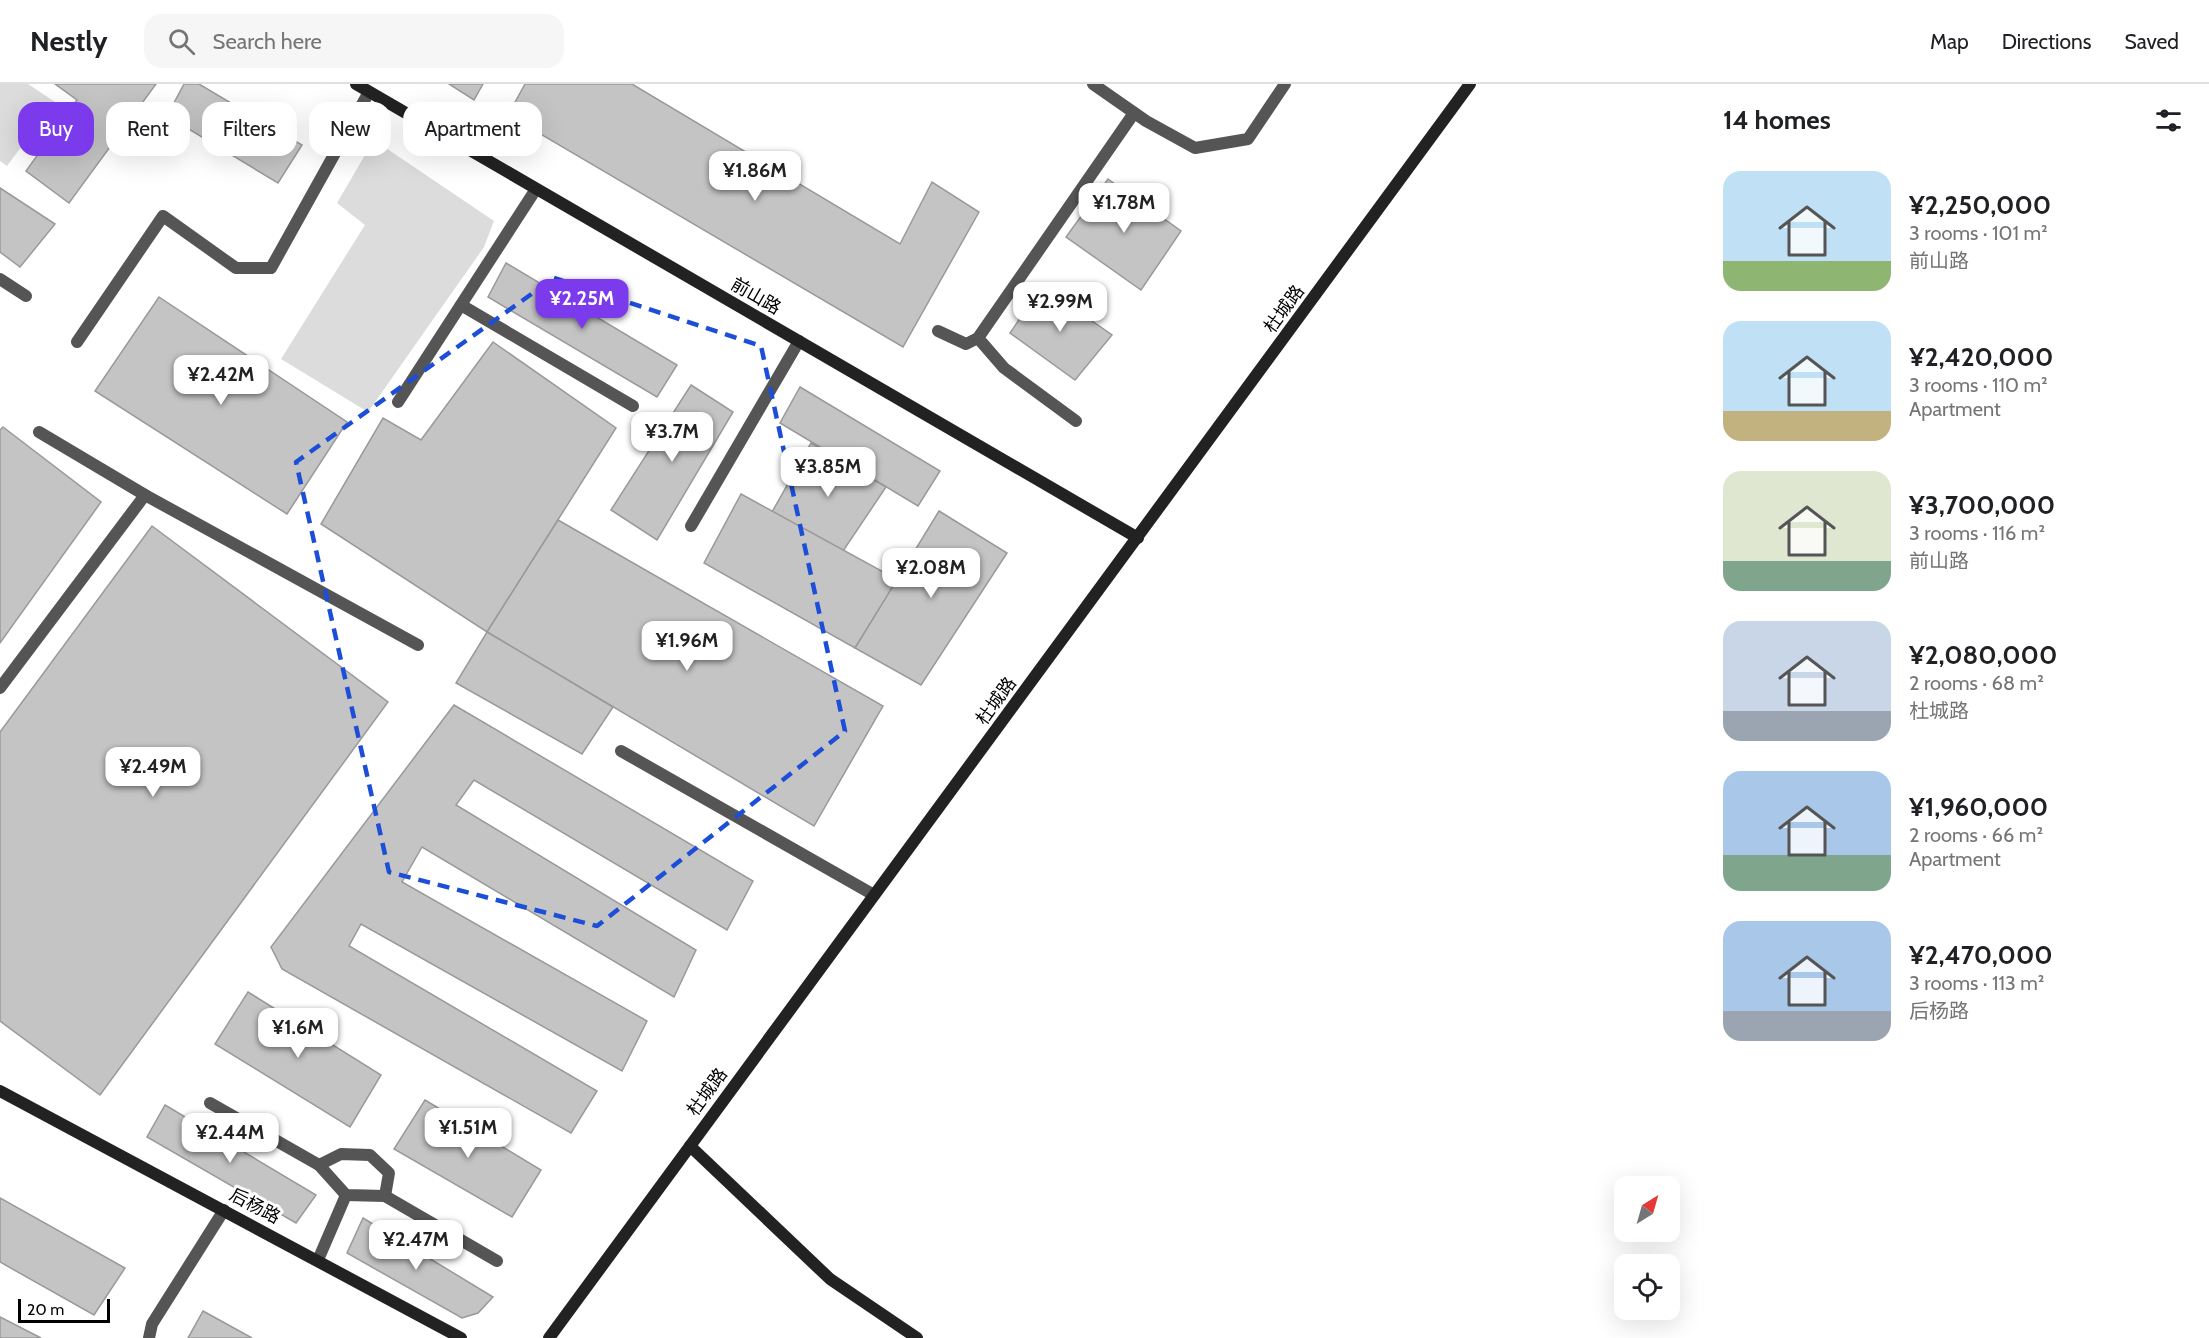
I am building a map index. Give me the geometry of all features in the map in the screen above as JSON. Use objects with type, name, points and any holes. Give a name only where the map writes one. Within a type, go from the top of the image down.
[{"type":"street","name":"前山路","points":[[356,84],[1138,538]]},
{"type":"street","name":"杜城路","points":[[549,1338],[1470,84]]},
{"type":"street","name":"后杨路","points":[[0,1091],[461,1338]]},
{"type":"street","points":[[690,1146],[830,1279],[917,1338]]},
{"type":"lane","points":[[1093,84],[1134,113],[1195,148],[1248,139],[1285,84]]},
{"type":"lane","points":[[77,342],[164,216],[236,268],[271,268],[369,92]]},
{"type":"lane","points":[[938,331],[966,344],[978,338],[1134,113]]},
{"type":"lane","points":[[398,402],[536,189]]},
{"type":"lane","points":[[0,279],[26,296]]},
{"type":"lane","points":[[460,305],[633,406]]},
{"type":"lane","points":[[978,338],[1004,368],[1076,421]]},
{"type":"lane","points":[[691,526],[799,341]]},
{"type":"lane","points":[[39,432],[145,495],[418,645]]},
{"type":"lane","points":[[0,688],[145,495]]},
{"type":"lane","points":[[621,751],[874,896]]},
{"type":"lane","points":[[210,1103],[319,1165],[346,1195],[385,1196],[497,1260]]},
{"type":"lane","points":[[319,1165],[341,1154],[370,1155],[389,1173],[385,1196]]},
{"type":"lane","points":[[318,1260],[346,1195]]},
{"type":"lane","points":[[148,1338],[152,1324],[224,1210]]},
{"type":"highlighted area","points":[[554,278],[761,346],[845,731],[597,926],[389,872],[296,462]]},
{"type":"shaded area","points":[[0,84],[28,84],[55,102],[18,102],[18,151],[7,166],[0,161]]},
{"type":"shaded area","points":[[391,151],[494,221],[484,247],[368,412],[281,359],[365,225],[337,203],[364,156],[391,156]]},
{"type":"building","points":[[55,84],[156,84],[143,102],[106,102],[106,152],[69,203],[26,171],[37,156],[94,156],[94,102],[76,102],[77,100]]},
{"type":"building","points":[[184,84],[199,84],[229,102],[202,102],[202,137],[190,130],[190,102],[174,102]]},
{"type":"building","points":[[449,84],[483,84],[474,100]]},
{"type":"building","points":[[525,84],[632,84],[900,244],[932,182],[979,212],[903,347],[542,135],[542,102],[515,102]]},
{"type":"building","points":[[297,142],[302,145],[297,153]]},
{"type":"building","points":[[233,156],[295,156],[278,183]]},
{"type":"building","points":[[1108,179],[1181,231],[1141,290],[1066,237]]},
{"type":"building","points":[[0,188],[55,224],[20,267],[0,252]]},
{"type":"building","points":[[506,263],[677,365],[657,397],[488,297]]},
{"type":"building","points":[[1042,286],[1112,335],[1075,380],[1010,333]]},
{"type":"building","points":[[159,297],[347,422],[287,514],[95,391]]},
{"type":"building","points":[[493,342],[616,428],[487,632],[321,524],[383,418],[421,440]]},
{"type":"building","points":[[691,385],[733,412],[657,540],[611,510]]},
{"type":"building","points":[[800,387],[940,471],[918,506],[780,423]]},
{"type":"building","points":[[3,427],[101,502],[0,643],[0,430]]},
{"type":"building","points":[[811,443],[886,487],[843,551],[772,512]]},
{"type":"building","points":[[741,494],[898,580],[855,648],[704,563]]},
{"type":"building","points":[[939,511],[1007,553],[921,685],[855,648]]},
{"type":"building","points":[[558,520],[883,706],[814,826],[487,632]]},
{"type":"building","points":[[152,526],[388,702],[100,1095],[0,1021],[0,732]]},
{"type":"building","points":[[487,632],[613,707],[582,754],[456,683]]},
{"type":"building","points":[[454,705],[753,881],[727,930],[474,780],[456,805],[696,950],[674,997],[422,847],[402,882],[647,1021],[622,1071],[361,924],[349,946],[597,1091],[571,1133],[282,969],[271,947]]},
{"type":"building","points":[[248,992],[381,1075],[350,1127],[215,1044]]},
{"type":"building","points":[[425,1100],[541,1170],[512,1217],[394,1149]]},
{"type":"building","points":[[165,1105],[316,1195],[296,1223],[147,1137]]},
{"type":"building","points":[[0,1198],[125,1268],[94,1315],[0,1262]]},
{"type":"building","points":[[363,1218],[493,1297],[478,1313],[462,1318],[347,1253]]},
{"type":"building","points":[[203,1311],[252,1338],[188,1338]]},
{"type":"building","points":[[0,1317],[41,1338],[0,1338]]}]
